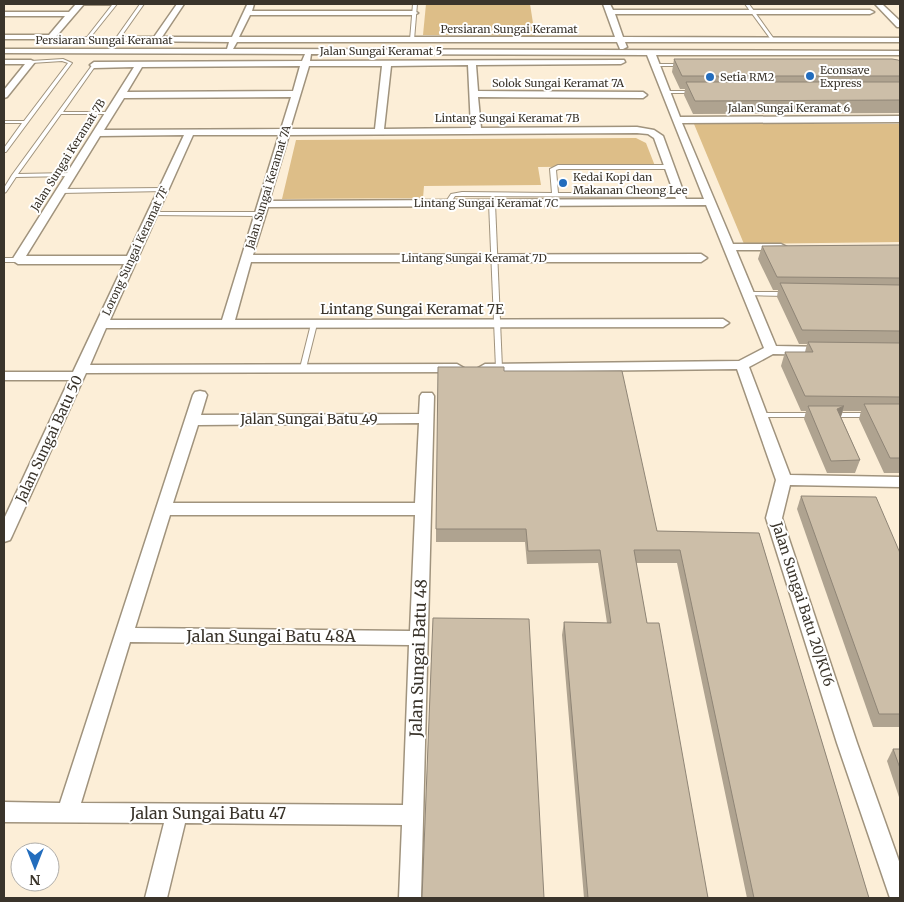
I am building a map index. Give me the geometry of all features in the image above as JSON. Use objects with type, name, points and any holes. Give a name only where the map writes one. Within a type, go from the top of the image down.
[{"type":"street","points":[[4,14],[15,4]]},
{"type":"street","points":[[4,37],[51,37],[80,4]]},
{"type":"street","points":[[156,40],[180,4]]},
{"type":"street","points":[[229,51],[252,4]]},
{"type":"street","points":[[878,4],[900,25]]},
{"type":"street","points":[[624,51],[608,8],[753,12],[870,12]]},
{"type":"street","points":[[248,13],[414,13]]},
{"type":"street","points":[[4,14],[70,14]]},
{"type":"street","name":"Persiaran Sungai Keramat","points":[[119,39],[773,40],[900,47]]},
{"type":"street","name":"Persiaran Sungai Keramat","points":[[4,51],[744,51],[768,53],[900,47]]},
{"type":"street","name":"Jalan Sungai Keramat 7A","points":[[227,324],[309,51]]},
{"type":"street","points":[[650,51],[771,350]]},
{"type":"street","points":[[4,62],[31,62]]},
{"type":"street","points":[[5,92],[31,62]]},
{"type":"street","name":"Jalan Sungai Keramat 5","points":[[94,65],[622,62]]},
{"type":"street","points":[[379,131],[387,63]]},
{"type":"street","points":[[472,63],[476,131]]},
{"type":"street","name":"Jalan Sungai Keramat 7B","points":[[18,260],[140,64]]},
{"type":"street","points":[[120,95],[297,94]]},
{"type":"street","name":"Solok Sungai Keramat 7A","points":[[474,94],[643,95]]},
{"type":"street","name":"Jalan Sungai Keramat 6","points":[[677,120],[900,119]]},
{"type":"street","name":"Lintang Sungai Keramat 7B","points":[[97,132],[637,130],[651,132],[658,136],[681,199]]},
{"type":"street","name":"Lorong Sungai Keramat 7F","points":[[79,372],[190,132]]},
{"type":"street","name":"Lintang Sungai Keramat 7C","points":[[262,209],[448,203],[681,199],[710,202]]},
{"type":"street","points":[[728,247],[795,247]]},
{"type":"street","name":"Lintang Sungai Keramat 7D","points":[[247,258],[701,258]]},
{"type":"street","points":[[18,260],[131,260]]},
{"type":"street","name":"Lintang Sungai Keramat 7E","points":[[102,324],[722,324]]},
{"type":"street","points":[[4,376],[79,372],[303,368],[742,365],[771,350],[840,351]]},
{"type":"street","points":[[742,365],[784,480],[900,482]]},
{"type":"street","name":"Jalan Sungai Batu 50","points":[[4,536],[9,515],[79,372]]},
{"type":"street","points":[[67,813],[200,395]]},
{"type":"street","name":"Jalan Sungai Batu 48","points":[[410,898],[427,396]]},
{"type":"street","name":"Jalan Sungai Batu 49","points":[[193,420],[426,418]]},
{"type":"street","name":"Jalan Sungai Batu 20/KU6","points":[[784,480],[774,518],[847,743],[900,895]]},
{"type":"street","points":[[164,509],[423,508]]},
{"type":"street","name":"Jalan Sungai Batu 48A","points":[[123,635],[419,638]]},
{"type":"street","name":"Jalan Sungai Batu 47","points":[[4,812],[412,815]]},
{"type":"street","points":[[156,898],[177,813]]},
{"type":"lane","points":[[51,37],[66,39],[88,38],[115,4],[80,4]]},
{"type":"lane","points":[[119,39],[142,4]]},
{"type":"lane","points":[[412,40],[415,4]]},
{"type":"lane","points":[[748,4],[773,40]]},
{"type":"lane","points":[[4,152],[70,63],[63,60],[31,62]]},
{"type":"lane","points":[[4,191],[94,65]]},
{"type":"lane","points":[[655,65],[685,65]]},
{"type":"lane","points":[[665,92],[695,92]]},
{"type":"lane","points":[[59,113],[109,113]]},
{"type":"lane","points":[[4,122],[26,122]]},
{"type":"lane","points":[[555,194],[553,169],[558,167],[670,167]]},
{"type":"lane","points":[[14,176],[70,175]]},
{"type":"lane","points":[[61,191],[163,190]]},
{"type":"lane","points":[[448,203],[453,195],[462,194],[555,194],[681,199]]},
{"type":"lane","points":[[492,203],[499,368]]},
{"type":"lane","points":[[152,214],[262,209]]},
{"type":"lane","points":[[4,260],[18,260]]},
{"type":"lane","points":[[748,294],[795,294]]},
{"type":"lane","points":[[303,368],[314,324]]},
{"type":"lane","points":[[761,415],[880,415]]},
{"type":"shaded area","points":[[426,4],[530,4],[535,36],[423,35]]},
{"type":"shaded area","points":[[694,124],[900,124],[900,242],[744,244]]},
{"type":"shaded area","points":[[636,138],[646,143],[655,166],[538,167],[541,185],[424,186],[423,198],[282,199],[296,140]]},
{"type":"building","points":[[674,59],[892,59],[900,61],[900,76],[682,76]]},
{"type":"building","points":[[686,82],[900,82],[900,100],[695,101]]},
{"type":"building","points":[[900,245],[900,278],[777,277],[762,246]]},
{"type":"building","points":[[780,283],[900,285],[900,331],[802,330]]},
{"type":"building","points":[[808,342],[900,343],[900,397],[805,396],[785,352],[813,352]]},
{"type":"building","points":[[438,367],[504,367],[504,371],[622,371],[657,531],[759,533],[869,898],[754,898],[680,550],[634,550],[647,623],[659,623],[708,898],[588,898],[564,622],[611,623],[600,550],[528,551],[526,529],[436,529]]},
{"type":"building","points":[[864,404],[900,404],[900,458],[890,458]]},
{"type":"building","points":[[808,406],[844,406],[837,409],[860,460],[831,461]]},
{"type":"building","points":[[801,496],[876,497],[900,553],[900,714],[879,714]]},
{"type":"building","points":[[433,618],[529,619],[544,898],[422,898]]},
{"type":"building","points":[[893,749],[900,749],[900,768]]},
{"type":"place","name":"Econsave Express","points":[[810,76]]},
{"type":"place","name":"Setia RM2","points":[[710,77]]},
{"type":"place","name":"Kedai Kopi dan Makanan Cheong Lee","points":[[563,183]]}]
